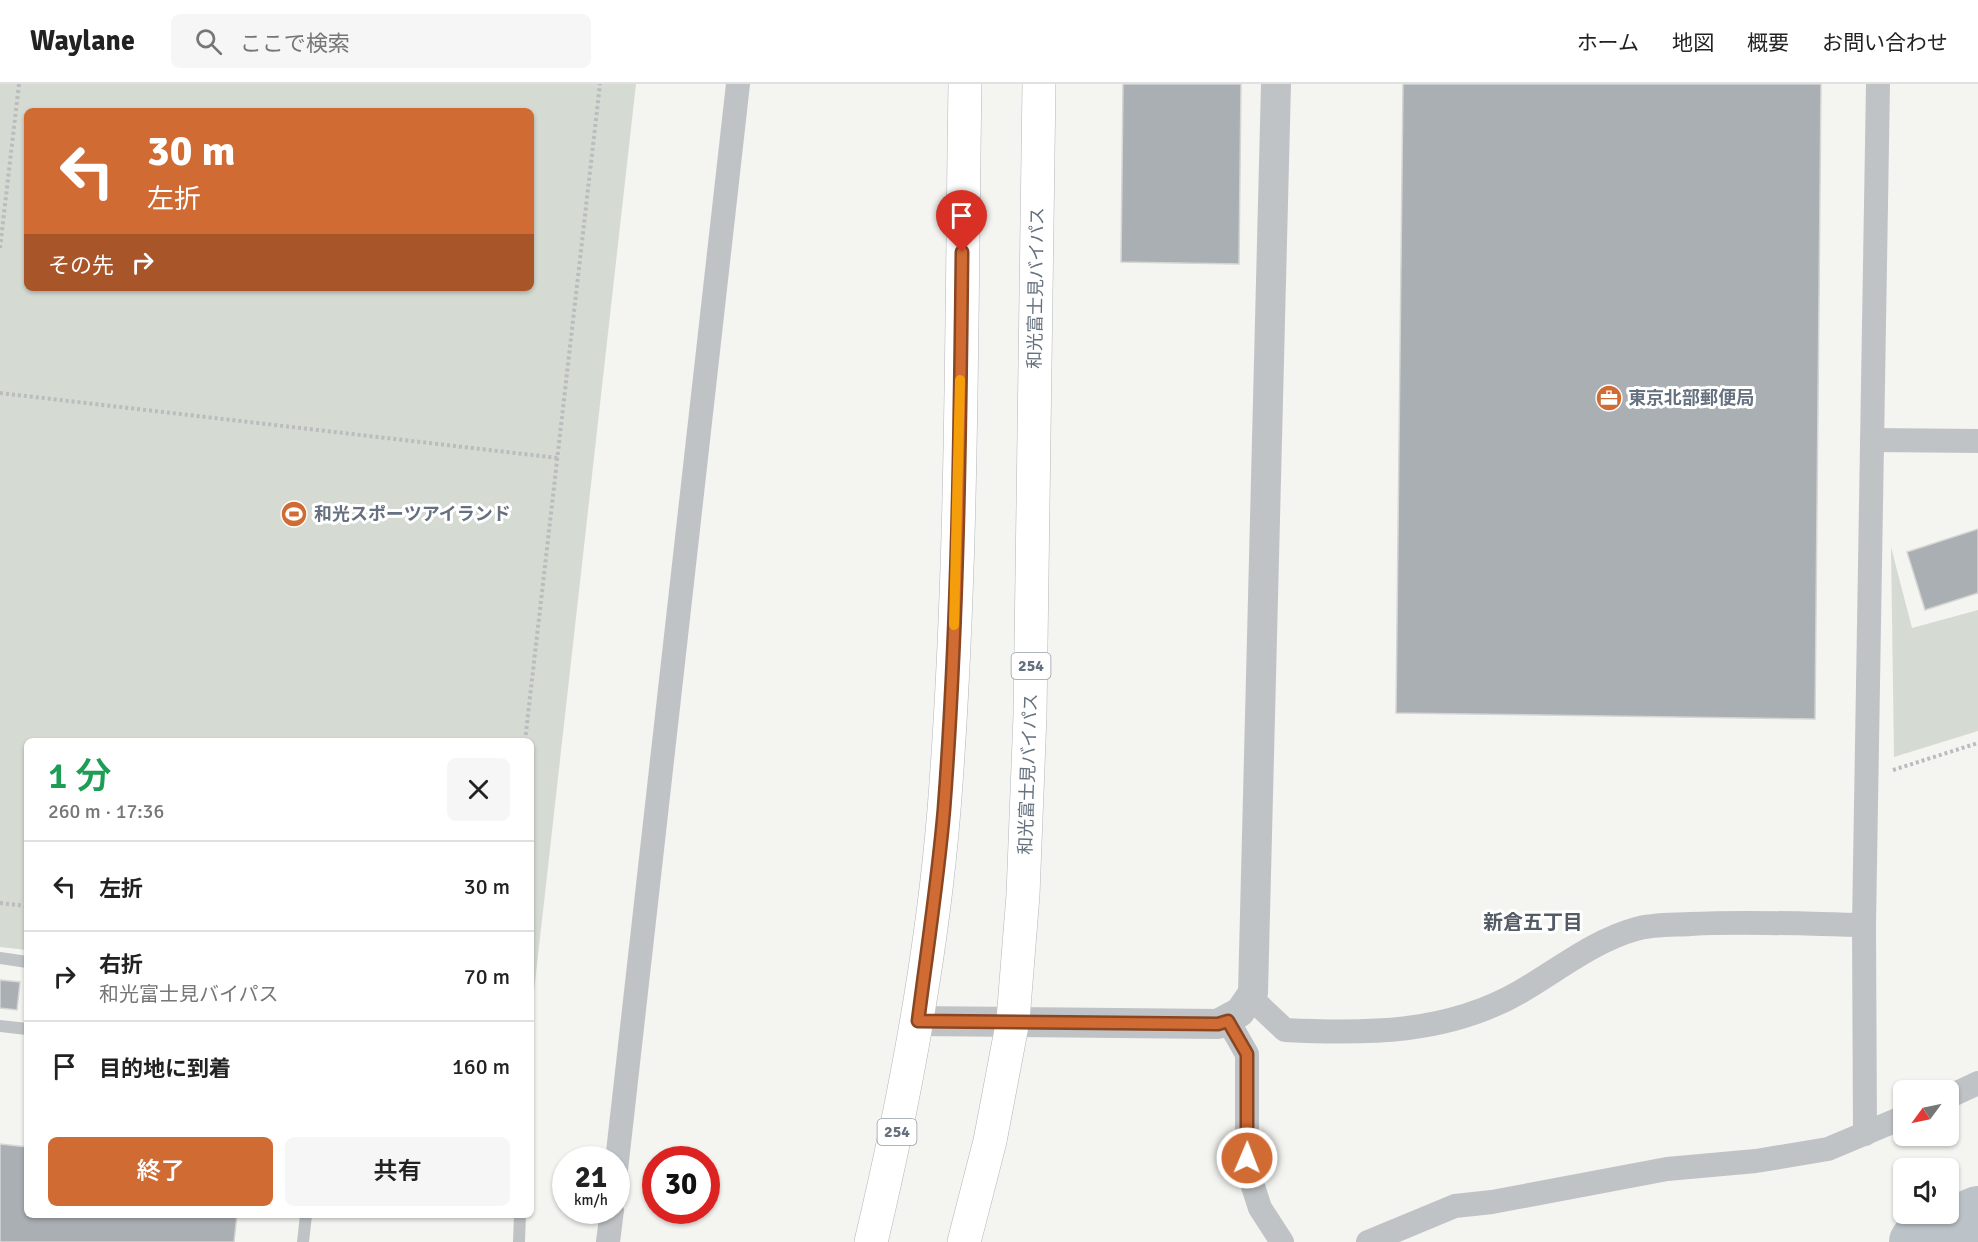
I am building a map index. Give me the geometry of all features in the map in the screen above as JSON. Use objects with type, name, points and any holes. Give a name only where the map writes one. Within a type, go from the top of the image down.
[{"type":"highway","name":"254","points":[[871,1242],[902,1113],[918,1021],[944,812],[958,539],[965,84]]},
{"type":"highway","name":"和光富士見バイパス","points":[[964,1242],[990,1141],[1013,1020],[1028,798],[1039,84]]},
{"type":"street","points":[[619,1146],[738,84]]},
{"type":"street","points":[[918,1021],[1013,1020],[1218,1024],[1228,1021],[1240,1012],[1251,998],[1255,975],[1276,84]]},
{"type":"street","points":[[1865,1134],[1864,925],[1878,84]]},
{"type":"street","points":[[1872,440],[1978,441]]},
{"type":"street","points":[[1251,998],[1285,1030],[1348,1033],[1392,1032],[1437,1024],[1475,1013],[1520,992],[1594,947],[1637,928],[1732,922],[1864,925]]},
{"type":"street","points":[[1228,1021],[1247,1054],[1247,1158],[1251,1180],[1260,1208],[1282,1242]]},
{"type":"street","points":[[1959,1092],[1978,1083]]},
{"type":"street","points":[[1368,1242],[1455,1206],[1492,1202],[1667,1169],[1756,1161],[1828,1149],[1893,1122]]},
{"type":"street","points":[[608,1242],[610,1224]]},
{"type":"lane","points":[[0,958],[24,962]]},
{"type":"lane","points":[[0,1026],[24,1029]]},
{"type":"lane","points":[[303,1242],[306,1218]]},
{"type":"lane","points":[[519,1242],[520,1218]]},
{"type":"path","points":[[0,248],[19,84]]},
{"type":"path","points":[[525,738],[600,84]]},
{"type":"path","points":[[0,393],[558,458]]},
{"type":"path","points":[[1866,779],[1978,743]]},
{"type":"path","points":[[0,903],[24,906]]},
{"type":"shaded area","name":"和光スポーツアイランド","points":[[0,84],[636,84],[534,991],[534,738],[24,738],[24,950],[0,947]]},
{"type":"shaded area","points":[[1891,547],[1912,628],[1978,610],[1978,731],[1894,757]]},
{"type":"building","points":[[1123,84],[1241,84],[1239,264],[1121,262]]},
{"type":"building","name":"東京北部郵便局","points":[[1403,84],[1821,84],[1815,719],[1396,713]]},
{"type":"building","points":[[1978,529],[1978,593],[1925,610],[1907,552]]},
{"type":"building","points":[[0,980],[20,982],[17,1010],[0,1008]]},
{"type":"building","points":[[0,1144],[24,1147],[24,1218],[237,1218],[234,1242],[0,1242]]},
{"type":"waterway","points":[[1917,1242],[1978,1214]]},
{"type":"slow traffic","points":[[954,625],[958,539],[960,380]]},
{"type":"place","name":"東京北部郵便局","points":[[1609,398]]},
{"type":"place","name":"和光スポーツアイランド","points":[[294,514]]},
{"type":"district","name":"新倉五丁目","points":[[1533,922]]},
{"type":"route","points":[[962,252],[958,539],[951,702],[944,812],[918,1021],[1218,1024],[1228,1021],[1243,1044],[1249,1065],[1247,1158]]}]
